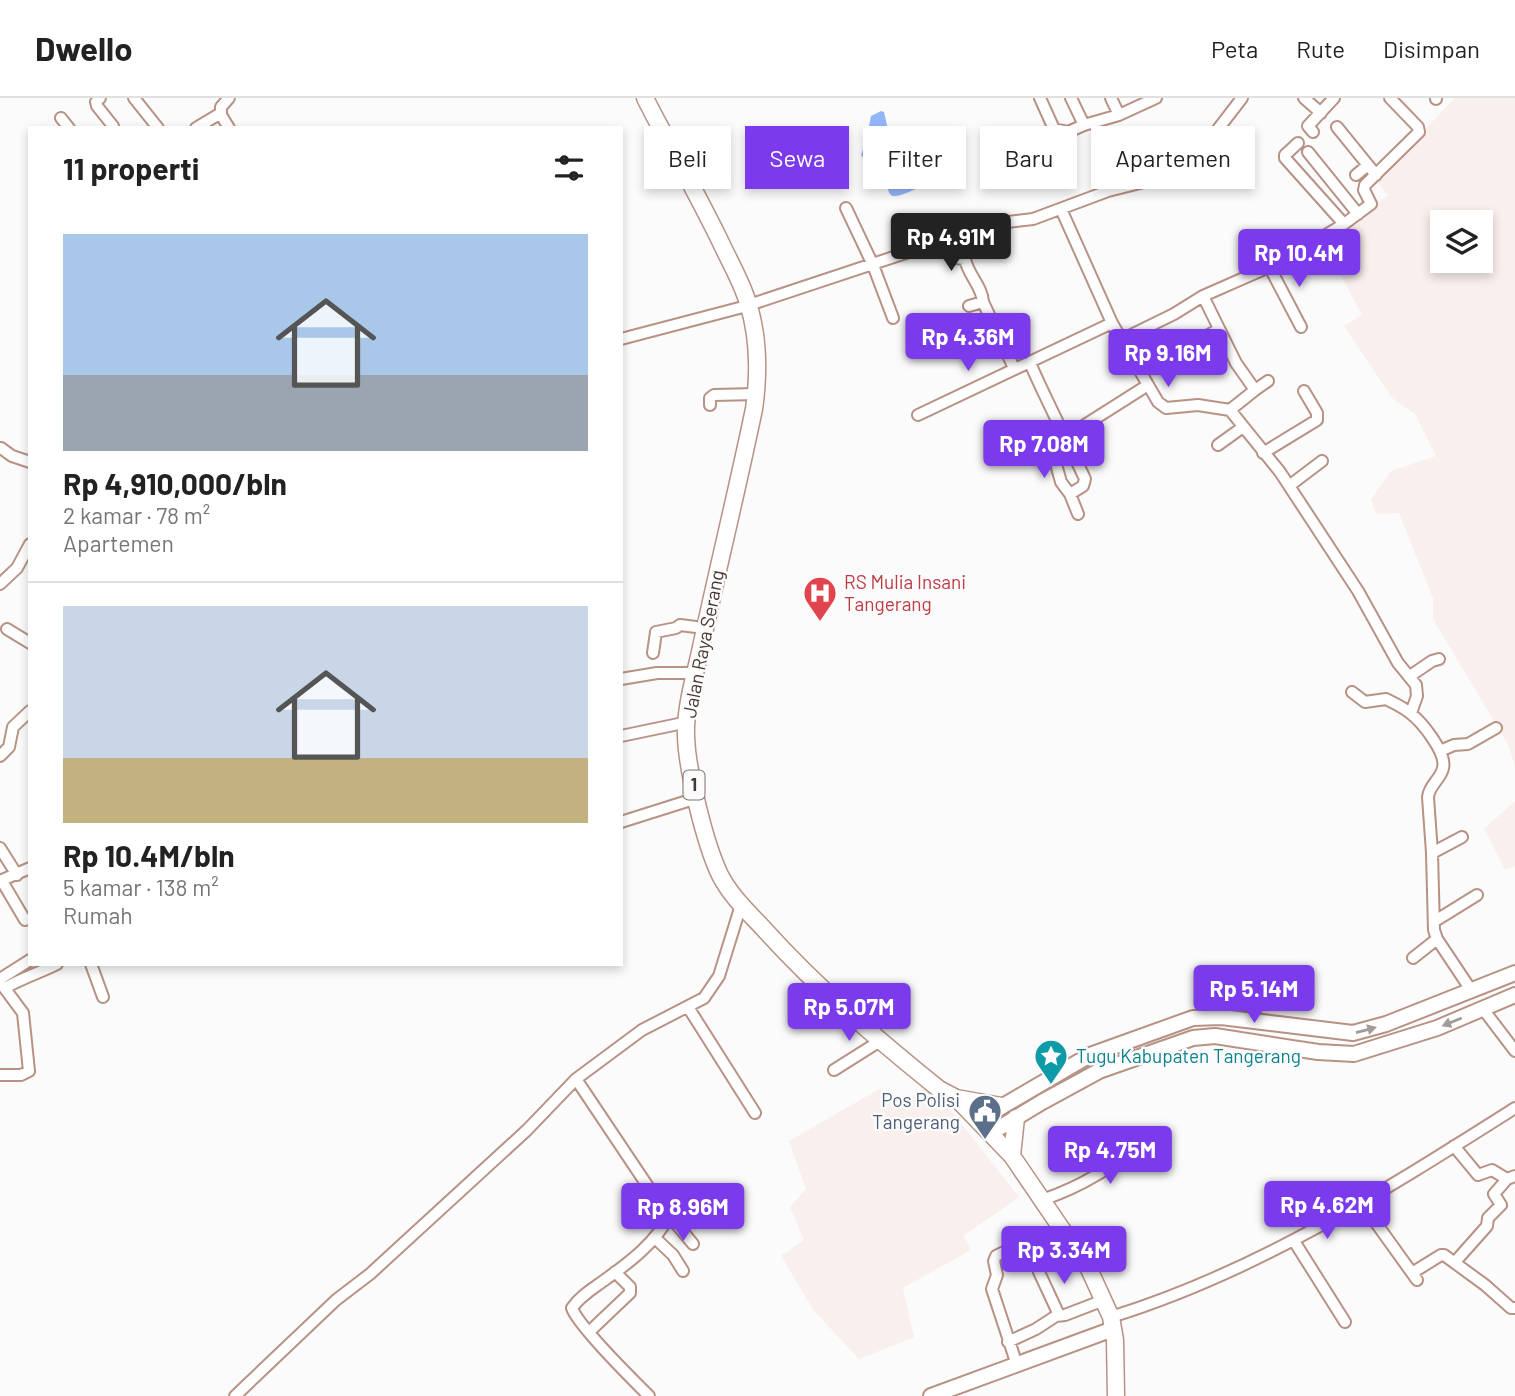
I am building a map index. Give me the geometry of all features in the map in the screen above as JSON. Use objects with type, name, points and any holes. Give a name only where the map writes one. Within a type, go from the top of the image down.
[{"type":"highway","name":"Jalan Raya Serang","points":[[645,98],[722,245],[746,306],[758,373],[743,463],[695,673],[686,735],[697,798],[720,875],[741,905],[831,999],[939,1089],[956,1098],[1012,1156],[1089,1269],[1104,1300],[1112,1323],[1116,1396]]},
{"type":"highway","points":[[956,1098],[1001,1106]]},
{"type":"highway","points":[[1012,1156],[1016,1118]]},
{"type":"main road","points":[[979,1120],[1090,1055],[1193,1018],[1221,1017],[1353,1034],[1386,1024],[1515,973]]},
{"type":"main road","points":[[992,1133],[1099,1071],[1193,1038],[1215,1036],[1329,1053],[1354,1054],[1437,1028],[1515,996]]},
{"type":"main road","points":[[1193,1018],[1193,1038]]},
{"type":"main road","points":[[931,1396],[1017,1365],[1112,1323]]},
{"type":"street","points":[[100,98],[96,102],[97,106],[113,126]]},
{"type":"street","points":[[134,98],[156,126]]},
{"type":"street","points":[[228,126],[221,107],[229,98]]},
{"type":"street","points":[[1040,98],[1054,129],[1068,132],[1119,115],[1151,99]]},
{"type":"street","points":[[1071,98],[1084,125]]},
{"type":"street","points":[[1111,98],[1119,115]]},
{"type":"street","points":[[623,338],[746,306],[948,239],[1000,223],[1033,219],[1108,191],[1164,177],[1205,146],[1242,98]]},
{"type":"street","points":[[1304,98],[1321,113]]},
{"type":"street","points":[[1314,132],[1308,126],[1334,98]]},
{"type":"street","points":[[1121,340],[1174,314],[1203,296],[1285,260],[1371,204],[1364,188],[1419,132],[1418,127],[1390,98]]},
{"type":"street","points":[[199,126],[221,113]]},
{"type":"street","points":[[61,118],[67,126]]},
{"type":"street","points":[[1337,127],[1376,174]]},
{"type":"street","points":[[1298,143],[1284,157],[1344,224]]},
{"type":"street","points":[[1308,152],[1358,214]]},
{"type":"street","points":[[1356,175],[1368,165]]},
{"type":"street","points":[[846,208],[873,265],[893,318]]},
{"type":"street","points":[[1061,209],[1085,268],[1112,323],[1158,402],[1166,408],[1198,405],[1230,410],[1289,486],[1358,591],[1398,663],[1410,676],[1418,691],[1411,713]]},
{"type":"street","points":[[948,239],[955,258],[965,259],[1014,368]]},
{"type":"street","points":[[1269,266],[1301,327]]},
{"type":"street","points":[[1203,296],[1236,363],[1255,390]]},
{"type":"street","points":[[969,306],[983,302]]},
{"type":"street","points":[[918,415],[1112,323]]},
{"type":"street","points":[[1194,343],[1219,329]]},
{"type":"street","points":[[1030,363],[1086,482],[1070,494]]},
{"type":"street","points":[[1230,410],[1268,381]]},
{"type":"street","points":[[1066,437],[1147,385]]},
{"type":"street","points":[[1264,453],[1317,420],[1317,413],[1304,391]]},
{"type":"street","points":[[710,405],[713,395],[756,394]]},
{"type":"street","points":[[1218,445],[1243,427]]},
{"type":"street","points":[[1,448],[12,456],[28,461]]},
{"type":"street","points":[[1074,455],[1057,461],[1056,464],[1061,482],[1070,494],[1078,514]]},
{"type":"street","points":[[1289,486],[1322,461]]},
{"type":"street","points":[[0,584],[17,568],[28,548]]},
{"type":"street","points":[[653,653],[653,634],[656,632],[680,625],[704,628]]},
{"type":"street","points":[[7,629],[28,642]]},
{"type":"street","points":[[1410,676],[1439,659]]},
{"type":"street","points":[[623,678],[675,672],[695,673]]},
{"type":"street","points":[[1352,692],[1365,702],[1386,699],[1411,713],[1440,751],[1444,761],[1443,769],[1428,797],[1433,853],[1434,930],[1437,939],[1471,990]]},
{"type":"street","points":[[0,756],[9,747],[13,727],[28,713]]},
{"type":"street","points":[[623,736],[688,722]]},
{"type":"street","points":[[1440,751],[1454,745],[1468,744],[1496,729]]},
{"type":"street","points":[[623,821],[697,798]]},
{"type":"street","points":[[1433,853],[1462,838]]},
{"type":"street","points":[[0,848],[17,875]]},
{"type":"street","points":[[25,920],[1,881],[28,869]]},
{"type":"street","points":[[1435,921],[1478,895]]},
{"type":"street","points":[[235,1396],[336,1300],[370,1274],[527,1130],[576,1079],[642,1030],[704,998],[719,976],[741,905]]},
{"type":"street","points":[[1413,958],[1437,939]]},
{"type":"street","points":[[2,983],[28,962]]},
{"type":"street","points":[[92,966],[103,998]]},
{"type":"street","points":[[2,983],[31,978],[40,968]]},
{"type":"street","points":[[0,1074],[21,1075],[29,1071],[26,1020],[20,1006],[2,983]]},
{"type":"street","points":[[688,1007],[755,1113]]},
{"type":"street","points":[[1483,1009],[1515,1051]]},
{"type":"street","points":[[834,1070],[880,1041]]},
{"type":"street","points":[[576,1079],[668,1216],[693,1244]]},
{"type":"street","points":[[1112,1323],[1294,1241],[1515,1108]]},
{"type":"street","points":[[1042,1199],[1091,1180],[1157,1133]]},
{"type":"street","points":[[1454,1146],[1478,1175],[1495,1171],[1511,1177],[1494,1194],[1501,1204],[1488,1218],[1487,1226],[1455,1262]]},
{"type":"street","points":[[1361,1202],[1414,1277],[1441,1255],[1455,1262],[1511,1308],[1515,1308]]},
{"type":"street","points":[[649,1396],[589,1332],[572,1308],[585,1294],[655,1238],[668,1216]]},
{"type":"street","points":[[1017,1365],[992,1289],[997,1275],[994,1261],[996,1256],[1062,1229]]},
{"type":"street","points":[[655,1238],[673,1255],[683,1271]]},
{"type":"street","points":[[1294,1241],[1345,1322]]},
{"type":"street","points":[[589,1332],[630,1293],[630,1287],[615,1272]]},
{"type":"street","points":[[1039,1272],[1059,1315]]},
{"type":"street","points":[[1008,1342],[1059,1315],[1104,1300]]},
{"type":"shaded area","points":[[1455,98],[1515,98],[1515,767],[1509,746],[1433,619],[1433,598],[1399,513],[1376,514],[1371,499],[1391,471],[1436,456],[1415,414],[1393,399],[1344,326],[1362,315],[1338,270],[1336,237],[1388,195],[1376,181]]},
{"type":"shaded area","points":[[1515,801],[1515,866],[1505,870],[1484,829]]},
{"type":"shaded area","points":[[931,1085],[1019,1197],[963,1236],[971,1250],[903,1288],[914,1337],[859,1359],[814,1311],[781,1256],[804,1240],[790,1207],[806,1189],[789,1141],[881,1088],[893,1107]]},
{"type":"water","points":[[884,112],[887,126],[869,126],[871,116]]},
{"type":"water","points":[[888,189],[916,189],[898,196],[891,195]]},
{"type":"place","name":"RS Mulia Insani Tangerang","points":[[820,623]]},
{"type":"place","name":"Tugu Kabupaten Tangerang","points":[[1051,1086]]},
{"type":"place","name":"Pos Polisi Tangerang","points":[[985,1141]]}]
